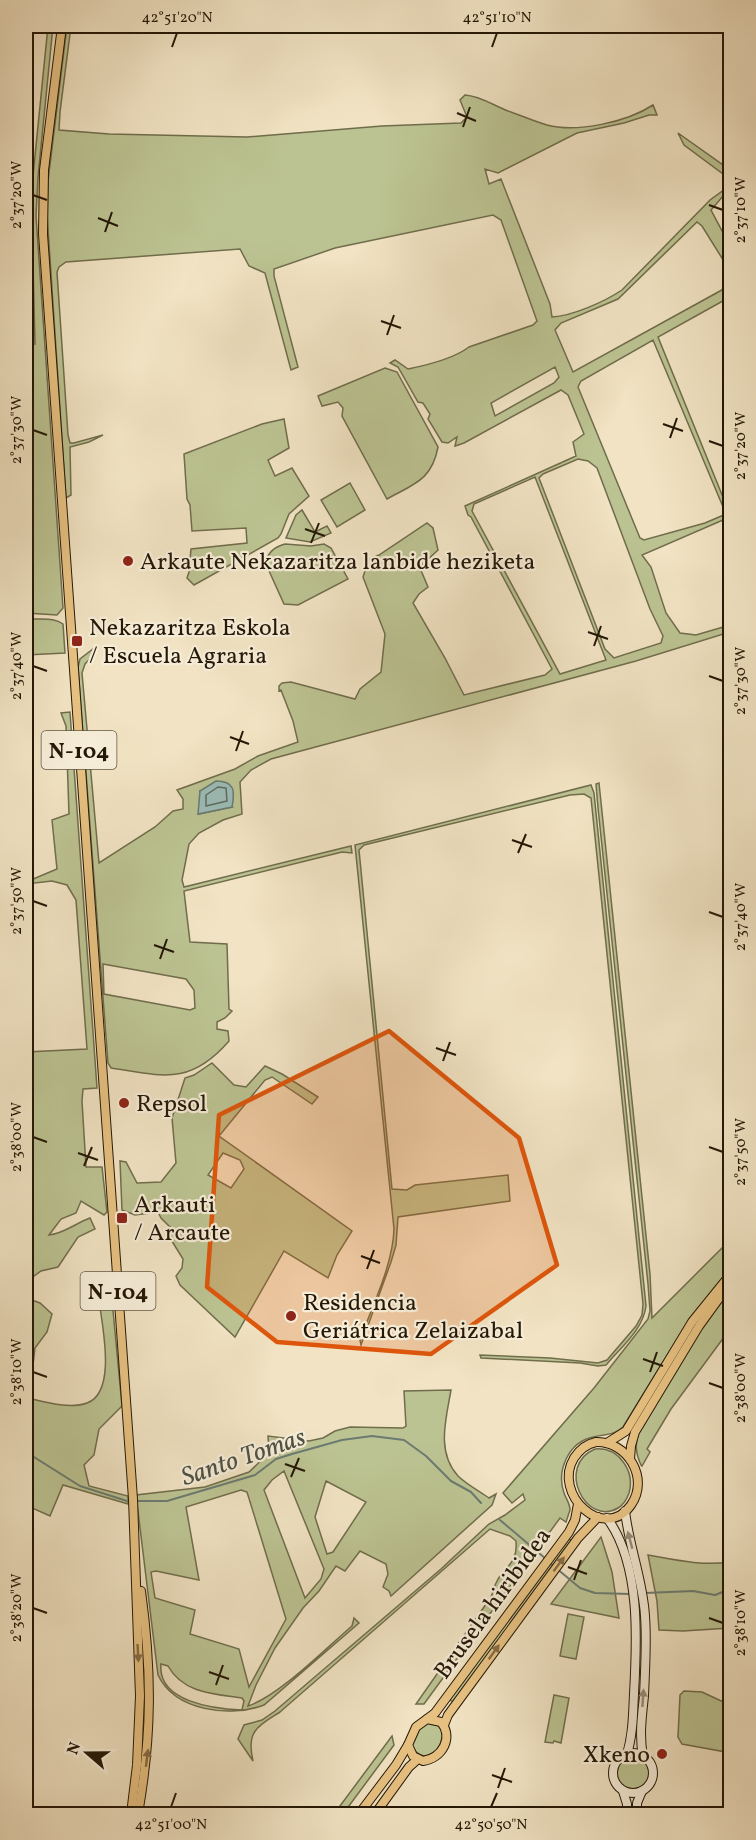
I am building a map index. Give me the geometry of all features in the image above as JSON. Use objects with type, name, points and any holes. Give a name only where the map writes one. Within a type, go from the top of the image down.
[{"type":"main road","name":"N-104","points":[[62,26],[44,170],[43,234],[136,1553],[140,1696],[138,1756],[131,1815]]},
{"type":"main road","points":[[606,1443],[626,1431],[692,1322],[730,1275]]},
{"type":"main road","points":[[630,1459],[633,1437],[644,1417],[699,1326],[730,1283]]},
{"type":"main road","points":[[596,1443],[606,1443],[618,1448],[630,1459],[636,1473],[637,1486],[634,1500],[625,1511],[619,1515],[602,1518],[578,1504],[569,1483],[572,1461],[581,1449],[596,1443]]},
{"type":"main road","name":"Brusela hiribidea","points":[[427,1719],[435,1713],[564,1539],[575,1520],[578,1504]]},
{"type":"main road","name":"Brusela hiribidea","points":[[444,1725],[453,1707],[573,1545],[602,1518]]},
{"type":"main road","name":"N-104","points":[[136,1553],[147,1638],[150,1701],[147,1755],[138,1815]]},
{"type":"main road","points":[[359,1815],[396,1765],[416,1727],[427,1719],[444,1725],[447,1738],[443,1748],[429,1760],[418,1759],[410,1753],[408,1745]]},
{"type":"main road","points":[[375,1815],[409,1767],[418,1759]]},
{"type":"street","points":[[625,1511],[627,1530],[638,1568],[645,1614],[646,1651],[641,1737],[643,1756]]},
{"type":"street","points":[[602,1518],[618,1534],[628,1569],[636,1616],[637,1650],[632,1736],[627,1754]]},
{"type":"street","points":[[627,1815],[627,1804],[623,1791],[614,1781],[613,1770],[617,1760],[627,1754],[643,1756],[650,1763],[653,1772],[651,1783],[642,1791],[637,1815]]},
{"type":"street","points":[[623,1791],[631,1793],[642,1791]]},
{"type":"highlighted area","points":[[389,1031],[519,1138],[557,1265],[431,1354],[277,1342],[207,1287],[219,1115]]},
{"type":"green space","points":[[48,26],[53,26],[36,216],[63,608],[57,615],[26,613],[26,344],[35,344],[29,216]]},
{"type":"green space","points":[[67,26],[71,26],[59,130],[109,134],[247,137],[382,126],[461,123],[467,117],[460,100],[465,95],[547,125],[573,128],[616,121],[653,105],[657,115],[577,133],[498,173],[485,169],[489,184],[501,179],[550,304],[552,317],[588,308],[622,290],[710,200],[725,189],[728,181],[723,174],[684,145],[678,133],[730,170],[730,188],[711,210],[730,246],[730,271],[702,226],[697,222],[618,299],[561,323],[555,330],[573,372],[720,291],[730,283],[730,297],[658,337],[730,512],[730,517],[642,555],[651,567],[666,613],[680,633],[696,635],[730,625],[730,632],[636,661],[271,759],[251,770],[240,782],[242,814],[223,820],[199,833],[189,844],[182,880],[184,887],[351,846],[352,853],[342,852],[184,891],[190,942],[227,944],[229,1009],[232,1011],[217,1022],[217,1029],[228,1031],[229,1041],[201,1065],[175,1074],[161,1075],[111,1068],[108,1063],[78,667],[80,659],[93,649],[95,654],[85,664],[82,673],[99,863],[155,827],[173,811],[183,809],[183,799],[177,790],[235,769],[258,756],[298,742],[293,721],[281,690],[279,691],[282,683],[291,682],[355,699],[360,689],[381,672],[385,634],[363,577],[369,559],[379,555],[427,523],[433,528],[438,550],[420,568],[428,587],[413,603],[464,695],[545,675],[552,669],[465,506],[576,456],[573,442],[584,434],[568,395],[561,390],[464,443],[455,446],[457,437],[448,443],[442,442],[428,419],[430,414],[423,403],[418,402],[398,367],[390,363],[395,360],[408,369],[432,363],[456,355],[469,347],[533,325],[537,321],[501,220],[493,215],[335,248],[274,269],[298,367],[291,370],[265,273],[249,266],[240,249],[66,262],[59,267],[57,272],[68,435],[70,443],[74,443],[103,435],[70,447],[71,495],[66,498],[47,214],[48,181]],"holes":[[[653,340],[726,514],[705,523],[644,540],[640,538],[578,387],[581,381]],[[555,367],[559,377],[554,383],[495,416],[491,403]],[[578,459],[588,461],[597,468],[650,609],[663,636],[661,643],[614,658],[605,649],[539,478],[543,474]],[[535,477],[606,660],[560,674],[472,511],[474,504]],[[200,791],[232,807],[199,814]],[[103,964],[186,979],[194,990],[195,1008],[190,1010],[104,994]]]},
{"type":"green space","points":[[385,368],[397,372],[438,447],[426,474],[413,485],[387,499],[342,416],[343,408],[338,402],[322,406],[318,396]]},
{"type":"green space","points":[[284,419],[289,448],[268,460],[275,476],[292,468],[309,496],[289,514],[278,538],[194,585],[187,578],[191,549],[247,543],[246,528],[192,531],[184,454],[262,424]]},
{"type":"green space","points":[[350,483],[365,510],[337,527],[321,500]]},
{"type":"green space","points":[[302,510],[315,532],[327,526],[331,533],[310,542],[286,538],[296,515]]},
{"type":"green space","points":[[285,544],[311,546],[324,544],[331,548],[348,579],[298,605],[284,604],[265,562],[272,550]]},
{"type":"green space","points":[[26,618],[55,620],[63,624],[65,653],[26,655]]},
{"type":"green space","points":[[70,712],[97,1088],[83,1089],[86,1167],[102,1167],[107,1212],[104,1215],[81,1201],[76,1213],[61,1219],[49,1235],[59,1233],[90,1218],[95,1229],[78,1237],[58,1267],[41,1271],[26,1282],[26,1052],[87,1049],[76,900],[67,885],[52,881],[26,884],[26,882],[57,869],[52,820],[69,814],[66,726],[61,713]]},
{"type":"green space","points":[[599,783],[650,1274],[652,1318],[730,1240],[730,1270],[686,1327],[623,1427],[612,1433],[585,1440],[577,1445],[566,1458],[562,1484],[570,1510],[566,1522],[560,1518],[424,1704],[416,1704],[491,1597],[499,1577],[513,1561],[516,1541],[510,1536],[490,1529],[280,1712],[260,1726],[252,1736],[253,1761],[238,1739],[244,1725],[262,1720],[275,1711],[441,1569],[489,1524],[525,1500],[523,1494],[512,1503],[503,1493],[594,1388],[648,1319],[650,1311],[648,1284],[598,808],[596,784]]},
{"type":"green space","points":[[591,785],[594,793],[646,1306],[641,1323],[606,1365],[481,1358],[480,1355],[598,1363],[607,1360],[636,1326],[642,1315],[643,1304],[591,798],[584,794],[570,795],[364,845],[359,850],[392,1189],[407,1190],[415,1185],[508,1175],[510,1201],[398,1217],[396,1245],[361,1345],[360,1340],[390,1257],[394,1229],[355,845]]},
{"type":"green space","points":[[212,1063],[234,1085],[246,1087],[265,1066],[318,1097],[312,1104],[272,1077],[265,1080],[219,1136],[352,1231],[337,1255],[328,1278],[284,1251],[235,1337],[180,1285],[176,1276],[182,1268],[183,1259],[170,1238],[172,1229],[158,1212],[135,1215],[122,1210],[120,1161],[126,1162],[137,1183],[161,1182],[176,1163],[172,1118],[185,1078]],"holes":[[[223,1153],[240,1160],[244,1169],[231,1188],[208,1175]]]},
{"type":"green space","points":[[730,1289],[730,1329],[671,1409],[647,1449],[650,1452],[642,1466],[636,1450],[638,1434],[701,1328]]},
{"type":"green space","points":[[26,1298],[40,1303],[52,1314],[47,1332],[35,1348],[32,1399],[67,1405],[87,1403],[96,1397],[102,1387],[106,1360],[100,1307],[112,1300],[122,1406],[99,1429],[94,1455],[84,1465],[89,1486],[128,1496],[128,1504],[63,1485],[50,1516],[32,1508],[26,1501]]},
{"type":"green space","points":[[451,1390],[444,1435],[447,1457],[451,1467],[465,1482],[489,1498],[496,1494],[492,1505],[391,1596],[389,1591],[383,1587],[388,1574],[386,1564],[360,1551],[345,1571],[336,1566],[275,1648],[248,1706],[274,1693],[302,1671],[352,1626],[354,1618],[359,1623],[264,1705],[250,1709],[235,1711],[220,1711],[190,1704],[177,1697],[166,1687],[158,1675],[136,1495],[205,1487],[249,1472],[269,1453],[268,1436],[309,1441],[350,1427],[403,1428],[406,1426],[404,1391]],"holes":[[[284,1471],[324,1569],[321,1579],[305,1598],[264,1490]],[[326,1481],[366,1502],[333,1552],[327,1554],[315,1517]],[[241,1490],[247,1492],[286,1619],[249,1687],[239,1649],[190,1634],[195,1610],[155,1598],[151,1572],[156,1571],[199,1580],[186,1507]],[[161,1664],[168,1666],[174,1675],[190,1687],[200,1691],[242,1698],[244,1701],[242,1710],[217,1708],[190,1701],[168,1687],[162,1677]]]},
{"type":"green space","points":[[595,1449],[604,1449],[618,1456],[630,1477],[629,1493],[625,1502],[618,1508],[606,1512],[595,1509],[586,1502],[576,1480],[577,1468],[583,1457]]},
{"type":"green space","points":[[601,1537],[612,1572],[619,1618],[551,1604]]},
{"type":"green space","points":[[568,1538],[572,1541],[453,1702],[449,1699]]},
{"type":"green space","points":[[648,1555],[699,1563],[730,1562],[730,1628],[659,1630],[657,1601]]},
{"type":"green space","points":[[568,1614],[584,1617],[576,1659],[560,1656]]},
{"type":"green space","points":[[684,1691],[702,1692],[730,1705],[726,1752],[682,1744],[678,1737],[680,1695]]},
{"type":"green space","points":[[554,1695],[569,1698],[561,1743],[545,1742]]},
{"type":"green space","points":[[432,1722],[440,1726],[441,1741],[434,1753],[423,1756],[417,1753],[412,1746],[418,1731],[424,1725]]},
{"type":"green space","points":[[392,1736],[394,1745],[343,1814],[334,1814]]},
{"type":"green space","points":[[633,1757],[645,1761],[649,1773],[645,1785],[633,1789],[621,1785],[617,1773],[621,1761]]},
{"type":"water","points":[[216,781],[227,783],[232,788],[232,807],[198,814],[200,791]]},
{"type":"waterway","name":"Santo Tomas","points":[[138,1501],[167,1501],[255,1475],[276,1459],[342,1440],[372,1436],[404,1440],[426,1456],[451,1481],[471,1492],[481,1503]]},
{"type":"waterway","name":"Santo Tomas","points":[[26,1452],[80,1486],[127,1501]]},
{"type":"waterway","name":"Santo Tomas","points":[[500,1520],[546,1559]]},
{"type":"waterway","name":"Santo Tomas","points":[[550,1563],[580,1588],[595,1593],[630,1594]]},
{"type":"waterway","name":"Santo Tomas","points":[[645,1593],[693,1591],[715,1595],[730,1589]]},
{"type":"place","name":"Arkaute Nekazaritza lanbide heziketa","points":[[128,561]]},
{"type":"place","name":"Nekazaritza Eskola / Escuela Agraria","points":[[77,641]]},
{"type":"place","name":"Repsol","points":[[124,1103]]},
{"type":"place","name":"Arkauti / Arcaute","points":[[122,1218]]},
{"type":"place","name":"Residencia Geriátrica Zelaizabal","points":[[291,1316]]},
{"type":"place","name":"Xkeno","points":[[662,1754]]}]
